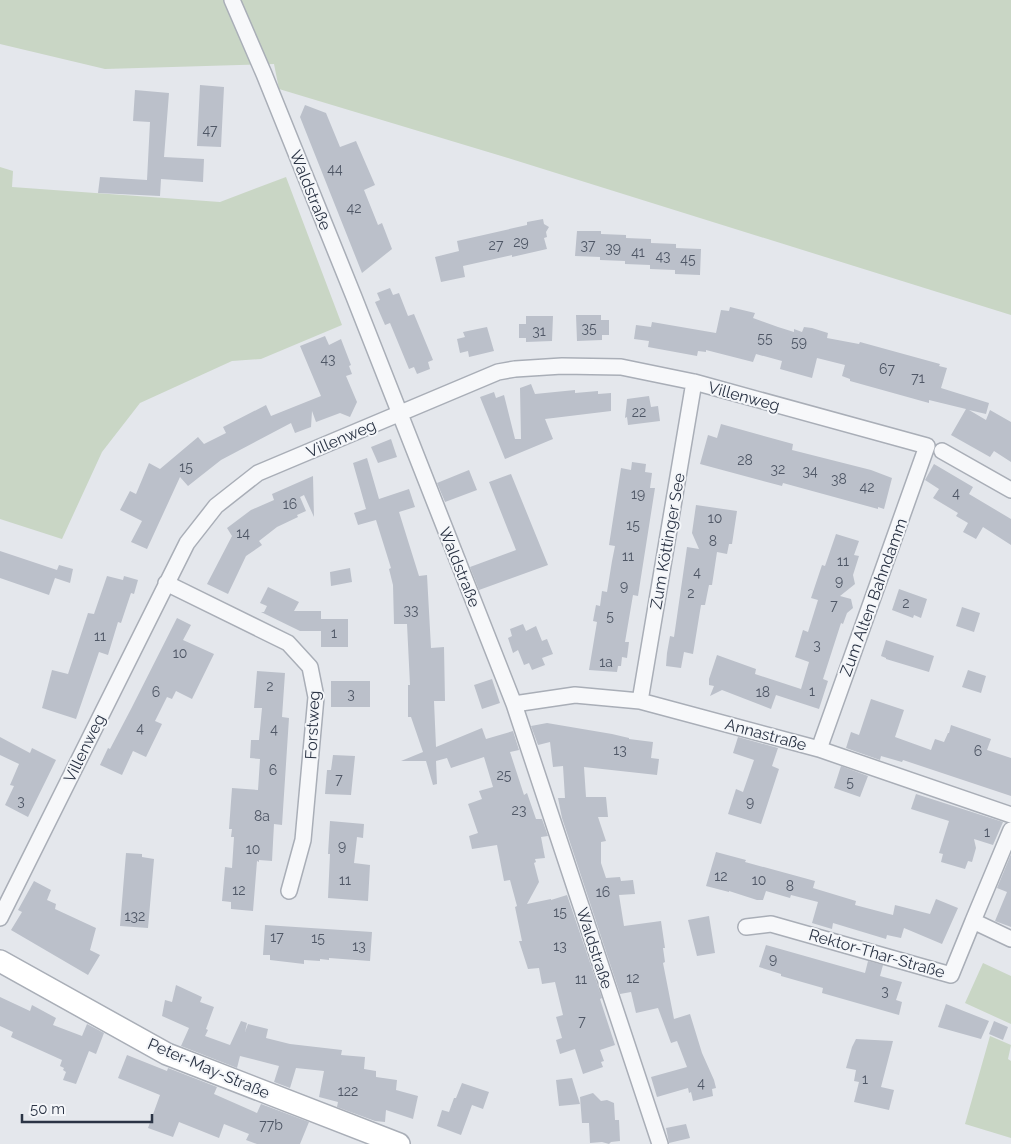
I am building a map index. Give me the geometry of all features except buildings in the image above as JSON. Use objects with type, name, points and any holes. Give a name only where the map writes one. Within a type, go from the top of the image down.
[{"type":"main road","name":"Peter-May-Straße","points":[[0,961],[167,1054],[399,1144]]},
{"type":"street","name":"Waldstraße","points":[[232,0],[264,74],[514,704],[660,1144]]},
{"type":"street","name":"Villenweg","points":[[0,918],[186,543],[216,506],[258,473],[498,372],[562,366],[621,367],[694,382],[927,446]]},
{"type":"street","name":"Zum Köttinger See","points":[[640,701],[694,382]]},
{"type":"street","name":"Zum Alten Bahndamm","points":[[819,749],[927,446]]},
{"type":"street","points":[[942,451],[1011,490]]},
{"type":"street","name":"Forstweg","points":[[166,583],[288,643],[310,666],[316,706],[303,840],[289,890]]},
{"type":"street","name":"Annastraße","points":[[514,704],[575,695],[640,701],[819,749],[1011,814]]},
{"type":"street","name":"Rektor-Thar-Straße","points":[[746,927],[771,924],[951,975],[1011,830]]},
{"type":"street","points":[[973,921],[1011,939]]},
{"type":"green space","points":[[0,0],[1011,0],[1011,315],[508,158],[279,89],[274,64],[105,69],[0,44]]},
{"type":"green space","points":[[0,167],[13,171],[12,187],[220,202],[286,177],[342,325],[261,359],[232,361],[140,403],[102,452],[62,539],[0,519]]},
{"type":"green space","points":[[983,963],[1011,976],[1011,1024],[965,1003]]},
{"type":"green space","points":[[990,1036],[1011,1045],[1008,1059],[1011,1061],[1011,1138],[965,1124]]}]
